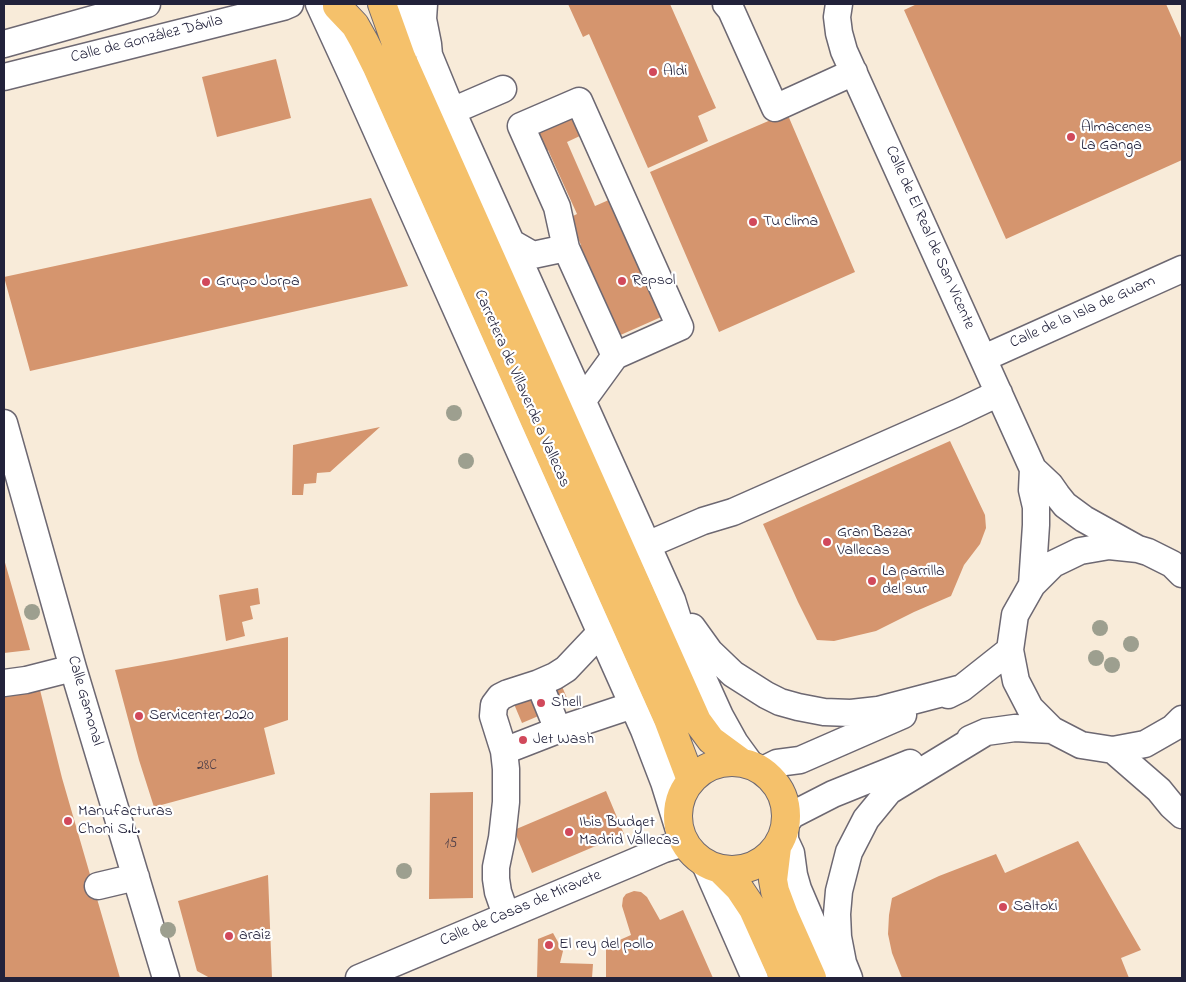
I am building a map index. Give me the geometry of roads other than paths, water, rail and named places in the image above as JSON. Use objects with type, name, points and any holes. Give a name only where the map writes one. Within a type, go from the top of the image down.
[{"type":"main road","name":"Carretera de Villaverde a Vallecas","points":[[330,4],[355,25],[375,62],[668,719],[691,780]]},
{"type":"main road","name":"Carretera de Villaverde a Vallecas","points":[[382,4],[400,57],[697,720],[711,740],[751,765]]},
{"type":"main road","points":[[784,978],[753,910],[739,888],[713,867],[693,855],[681,835],[678,809],[682,792],[691,780],[705,768],[723,762],[751,765],[772,779],[781,792],[786,807],[773,880],[784,915],[812,978]]},
{"type":"main road","points":[[713,867],[737,871],[752,867],[766,859],[782,833]]},
{"type":"street","name":"Calle de González Dávila","points":[[4,44],[147,4]]},
{"type":"street","name":"Calle de González Dávila","points":[[4,76],[290,4]]},
{"type":"street","points":[[330,4],[633,705],[664,782],[681,835]]},
{"type":"street","points":[[403,4],[420,48],[429,55]]},
{"type":"street","points":[[424,4],[423,19],[429,55],[452,111],[648,545],[672,600],[682,632],[720,716],[735,743],[751,765],[765,768],[777,763],[791,762],[807,757],[962,688],[1010,650]]},
{"type":"street","points":[[726,4],[731,10],[775,108],[854,72]]},
{"type":"street","name":"Calle de El Real de San Vicente","points":[[839,4],[837,18],[844,50],[1033,469],[1050,485],[1065,505],[1078,515],[1143,551],[1172,564],[1182,574]]},
{"type":"street","points":[[452,111],[504,89]]},
{"type":"street","points":[[583,400],[615,356],[680,327],[579,101],[521,126],[556,207],[566,248],[615,356]]},
{"type":"street","points":[[512,243],[533,254],[566,248]]},
{"type":"street","name":"Calle de la Isla de Guam","points":[[984,358],[1182,268]]},
{"type":"street","points":[[648,545],[703,521],[733,512],[999,393]]},
{"type":"street","name":"Calle Gamonal","points":[[4,423],[166,978]]},
{"type":"street","name":"Calle de El Real de San Vicente","points":[[1032,584],[1036,525],[1036,507],[1032,490],[1033,469]]},
{"type":"street","points":[[1182,555],[1109,546],[1080,551],[1053,564],[1032,584],[1015,616],[1010,650],[1016,681],[1030,708],[1052,730],[1081,745],[1113,750],[1145,744],[1173,728],[1182,719]]},
{"type":"street","points":[[672,600],[710,652],[733,674],[780,702],[824,712],[851,713],[878,710],[962,688]]},
{"type":"street","points":[[506,915],[498,892],[496,867],[502,838],[506,802],[506,769],[504,750],[494,716],[494,705],[500,697],[508,693],[539,683],[566,669],[601,632]]},
{"type":"street","points":[[4,683],[26,680],[74,668]]},
{"type":"street","points":[[539,683],[558,730]]},
{"type":"street","points":[[504,750],[633,705]]},
{"type":"street","points":[[836,978],[798,889],[791,853],[782,833],[792,815],[833,794],[986,732],[1015,728],[1052,730]]},
{"type":"street","points":[[849,978],[838,937],[839,891],[849,852],[866,819],[889,791],[986,732]]},
{"type":"street","points":[[1113,750],[1159,790],[1182,815]]},
{"type":"street","name":"Calle de Casas de Miravete","points":[[359,978],[664,849],[681,835]]},
{"type":"street","points":[[713,867],[755,978]]},
{"type":"street","points":[[98,886],[136,877]]},
{"type":"place","name":"Aldi","points":[[653,72]]},
{"type":"place","name":"Almacenes La Ganga","points":[[1071,137]]},
{"type":"place","name":"Tu clima","points":[[753,222]]},
{"type":"place","name":"Repsol","points":[[622,281]]},
{"type":"place","name":"Grupo Jorpa","points":[[206,282]]},
{"type":"place","name":"Gran Bazar Vallecas","points":[[827,542]]},
{"type":"place","name":"La parrilla del sur","points":[[872,581]]},
{"type":"place","name":"Shell","points":[[541,703]]},
{"type":"place","name":"Servicenter 2020","points":[[139,716]]},
{"type":"place","name":"Jet Wash","points":[[523,740]]},
{"type":"place","name":"Manufacturas Choni S.L.","points":[[68,821]]},
{"type":"place","name":"Ibis Budget Madrid Vallecas","points":[[569,832]]},
{"type":"place","name":"Saltoki","points":[[1003,907]]},
{"type":"place","name":"araiz","points":[[229,936]]},
{"type":"place","name":"El rey del pollo","points":[[549,945]]}]
